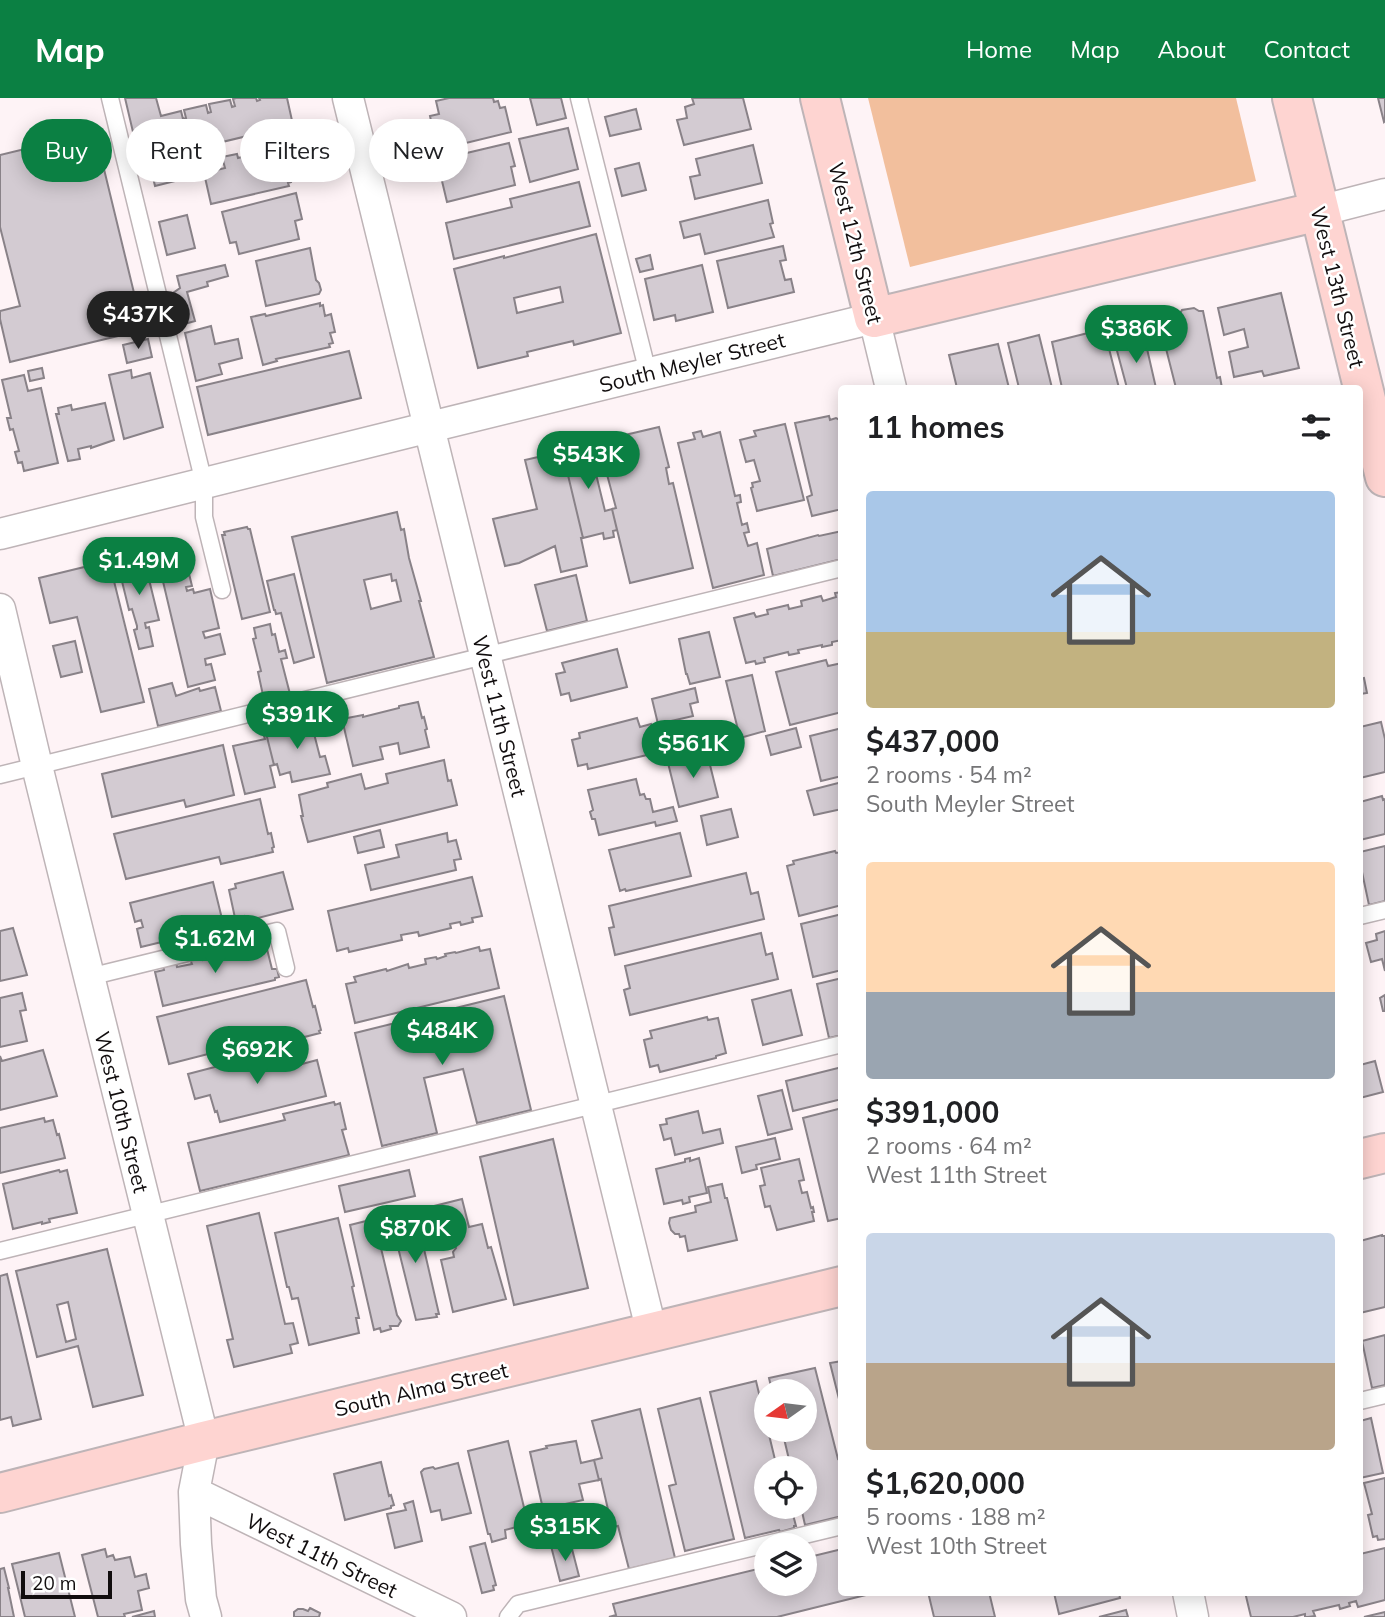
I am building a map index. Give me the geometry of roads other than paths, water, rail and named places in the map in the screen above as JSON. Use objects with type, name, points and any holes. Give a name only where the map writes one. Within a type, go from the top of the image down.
[{"type":"street","name":"West 11th Street","points":[[348,98],[652,1334]]},
{"type":"street","name":"West 12th Street","points":[[820,98],[890,385]]},
{"type":"street","name":"West 13th Street","points":[[1292,98],[1361,385]]},
{"type":"street","name":"South Meyler Street","points":[[0,534],[1385,194]]},
{"type":"street","name":"West 13th Street","points":[[1363,395],[1385,477]]},
{"type":"street","name":"West 10th Street","points":[[0,609],[204,1441],[194,1492],[201,1598],[206,1617]]},
{"type":"street","points":[[1363,1158],[1385,1153]]},
{"type":"street","name":"South Alma Street","points":[[0,1493],[838,1287]]},
{"type":"street","name":"West 11th Street","points":[[194,1492],[451,1617]]},
{"type":"street","points":[[1189,1596],[1194,1617]]},
{"type":"lane","points":[[110,98],[204,483],[204,517],[222,590]]},
{"type":"lane","points":[[579,98],[648,373]]},
{"type":"lane","points":[[0,775],[838,569]]},
{"type":"lane","points":[[1363,915],[1385,910]]},
{"type":"lane","points":[[89,976],[277,931],[286,968]]},
{"type":"lane","points":[[0,1251],[838,1045]]},
{"type":"lane","points":[[1363,1400],[1385,1395]]},
{"type":"lane","points":[[508,1617],[518,1604],[838,1527]]}]
